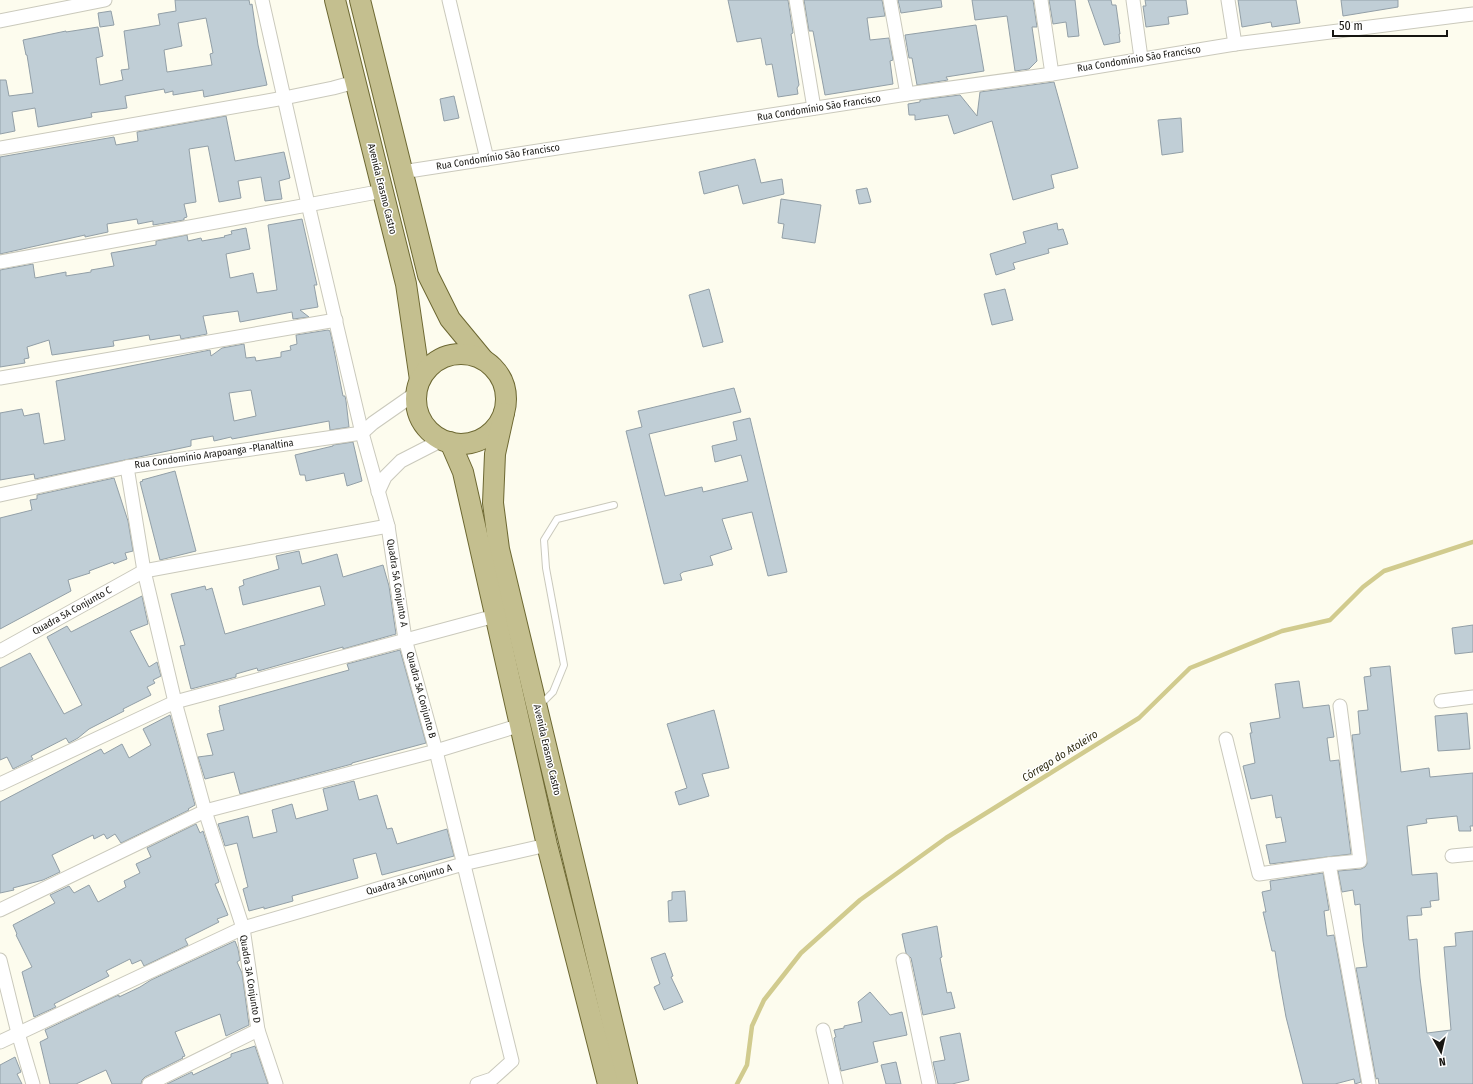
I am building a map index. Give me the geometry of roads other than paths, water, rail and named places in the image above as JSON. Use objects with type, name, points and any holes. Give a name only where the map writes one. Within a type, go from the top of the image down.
[{"type":"main road","name":"Avenida Erasmo Castro","points":[[335,0],[406,284],[418,387]]},
{"type":"main road","points":[[360,0],[428,275],[450,319],[483,359],[495,369],[503,382],[507,398],[504,413],[496,428],[483,438],[467,444],[446,441],[430,432],[422,420],[417,407],[418,387],[428,368],[440,359],[454,354],[469,354],[483,359]]},
{"type":"main road","name":"Avenida Erasmo Castro","points":[[504,413],[495,454],[493,503],[499,550],[627,1084]]},
{"type":"main road","name":"Avenida Erasmo Castro","points":[[446,441],[463,472],[547,845],[608,1084]]},
{"type":"street","points":[[0,21],[105,0]]},
{"type":"street","name":"Quadra 5A Conjunto A","points":[[262,0],[362,433],[388,526],[406,639]]},
{"type":"street","points":[[449,0],[487,159]]},
{"type":"street","points":[[796,0],[814,108]]},
{"type":"street","points":[[890,0],[907,94]]},
{"type":"street","points":[[1041,0],[1052,74]]},
{"type":"street","points":[[1133,0],[1141,58]]},
{"type":"street","points":[[1228,0],[1235,44]]},
{"type":"street","name":"Rua Condomínio São Francisco","points":[[402,172],[814,108],[1052,74],[1141,58],[1235,44],[1473,14]]},
{"type":"street","points":[[0,148],[284,98],[355,82]]},
{"type":"street","points":[[0,262],[383,191]]},
{"type":"street","points":[[0,378],[336,320]]},
{"type":"street","points":[[362,433],[418,387]]},
{"type":"street","name":"Rua Condomínio Arapoanga -Planaltina","points":[[0,494],[128,466],[362,433]]},
{"type":"street","points":[[378,492],[385,477],[401,461],[446,441]]},
{"type":"street","name":"Quadra 3A Conjunto D","points":[[128,466],[144,571],[175,702],[205,811],[243,928],[258,1030],[276,1084]]},
{"type":"street","name":"Quadra 5A Conjunto C","points":[[0,651],[144,571],[388,526]]},
{"type":"street","points":[[0,784],[175,702],[495,616]]},
{"type":"street","name":"Quadra 5A Conjunto B","points":[[406,639],[436,751]]},
{"type":"street","points":[[1440,701],[1473,697]]},
{"type":"street","points":[[1226,739],[1259,874],[1360,861],[1340,706]]},
{"type":"street","points":[[0,910],[205,811],[436,751],[521,725]]},
{"type":"street","name":"Quadra 3A Conjunto A","points":[[0,1042],[243,928],[463,864],[436,751]]},
{"type":"street","points":[[477,1084],[492,1079],[512,1061],[463,864],[547,845]]},
{"type":"street","points":[[1452,856],[1473,854]]},
{"type":"street","points":[[1329,864],[1369,1084]]},
{"type":"street","points":[[0,960],[18,1033],[33,1084]]},
{"type":"street","points":[[903,960],[929,1084]]},
{"type":"street","points":[[149,1084],[258,1030]]},
{"type":"street","points":[[823,1030],[836,1084]]},
{"type":"lane","points":[[537,708],[553,692],[564,665],[546,568],[544,540],[557,519],[614,505]]},
{"type":"waterway","name":"Córrego do Atoleiro","points":[[737,1084],[747,1065],[752,1026],[764,1000],[801,953],[860,900],[946,838],[1139,718],[1190,668],[1282,631],[1330,620],[1363,587],[1384,571],[1473,542]]}]
